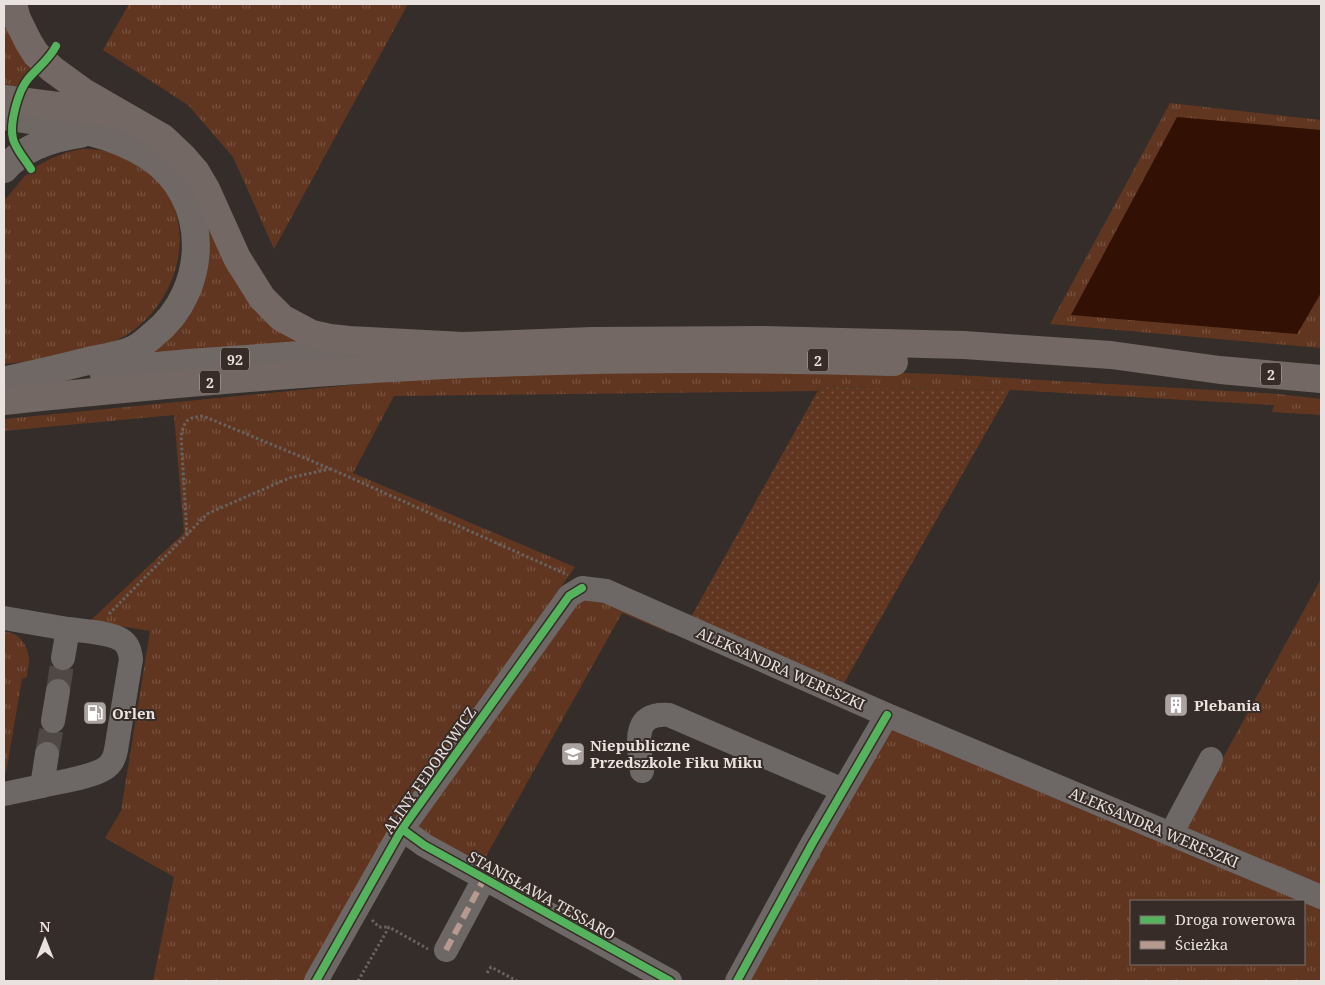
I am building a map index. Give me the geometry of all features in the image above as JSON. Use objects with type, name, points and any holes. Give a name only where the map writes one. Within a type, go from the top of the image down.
[{"type":"highway","points":[[13,4],[23,33],[36,54],[65,79],[163,138],[183,156],[196,172],[206,189],[237,258],[250,280],[262,298],[282,318],[312,334],[330,338],[463,346]]},
{"type":"highway","points":[[4,99],[121,114]]},
{"type":"highway","name":"2","points":[[463,346],[583,341],[763,340],[938,344],[1009,347],[1111,355],[1220,370],[1321,379]]},
{"type":"highway","name":"2","points":[[5,387],[278,376],[544,361],[771,360],[1107,370],[1220,370]]},
{"type":"main road","points":[[4,116],[64,126],[115,139],[150,157],[169,174],[178,186],[190,211],[195,234],[196,260],[188,288],[170,320],[132,350],[5,387]]},
{"type":"main road","points":[[4,168],[30,149],[54,138],[91,133]]},
{"type":"main road","name":"92","points":[[5,387],[209,361],[463,346]]},
{"type":"street","name":"ALEKSANDRA WERESZKI","points":[[582,588],[606,591],[887,714],[1321,897]]},
{"type":"street","name":"ALINY FEDOROWICZ","points":[[316,981],[402,829],[569,596],[582,588]]},
{"type":"street","points":[[4,618],[115,637],[124,642],[129,648],[131,659],[114,758],[107,767],[96,773],[4,794]]},
{"type":"street","points":[[63,658],[68,629]]},
{"type":"street","points":[[52,721],[58,691]]},
{"type":"street","points":[[737,981],[887,714]]},
{"type":"street","points":[[642,772],[638,739],[640,730],[646,721],[653,716],[669,715],[844,790]]},
{"type":"street","points":[[42,786],[47,754]]},
{"type":"street","points":[[1171,834],[1211,759]]},
{"type":"street","name":"STANISŁAWA TESSARO","points":[[402,829],[424,845],[670,981]]},
{"type":"street","points":[[440,952],[484,879]]},
{"type":"path","points":[[187,535],[181,436],[184,423],[190,418],[203,416],[331,469],[578,580],[582,588]]},
{"type":"path","points":[[91,632],[207,514],[289,478],[331,469]]},
{"type":"path","points":[[370,915],[374,924],[378,927],[389,927],[440,952]]},
{"type":"path","points":[[358,981],[389,927]]},
{"type":"path","points":[[487,973],[491,966],[518,981]]},
{"type":"green space","points":[[129,4],[408,4],[274,249],[233,157],[188,105],[103,50]]},
{"type":"green space","points":[[4,11],[35,67],[18,87],[4,92]]},
{"type":"green space","points":[[1170,103],[1321,120],[1321,348],[1050,324]]},
{"type":"green space","points":[[32,109],[134,128],[152,138],[169,153],[197,188],[212,219],[232,270],[253,303],[271,321],[291,335],[315,345],[135,360],[158,346],[177,327],[189,308],[197,288],[204,244],[195,200],[185,180],[176,168],[139,140],[100,125],[32,115]]},
{"type":"green space","points":[[82,149],[108,152],[120,156],[146,171],[164,188],[174,207],[179,228],[179,249],[175,270],[167,291],[155,309],[140,325],[125,336],[109,344],[75,355],[4,364],[4,201],[24,177],[37,166],[52,158]]},
{"type":"green space","points":[[711,367],[940,374],[1279,394],[1321,399],[1321,415],[1272,412],[1274,405],[1010,390],[820,387],[817,391],[394,396],[353,473],[575,567],[405,808],[308,981],[153,981],[174,877],[105,838],[121,811],[150,631],[90,621],[184,533],[174,415],[4,431],[4,419],[452,375]]},
{"type":"green space","points":[[820,387],[1010,390],[844,683],[691,617]]},
{"type":"green space","points":[[1321,579],[1321,981],[748,981],[899,707],[1184,829]]},
{"type":"green space","points":[[597,597],[672,626],[672,634],[622,613],[480,867],[419,832],[416,821],[551,630],[581,601]]},
{"type":"green space","points":[[4,632],[14,634],[22,640],[29,660],[27,677],[22,679],[6,772],[4,774]]},
{"type":"shaded area","points":[[1177,117],[1321,130],[1321,293],[1297,334],[1071,315]]},
{"type":"tunnel","points":[[58,691],[63,658]]},
{"type":"tunnel","points":[[47,754],[53,721]]},
{"type":"marked path","points":[[446,950],[484,879]]},
{"type":"cycle path","points":[[31,169],[14,143],[12,133],[13,117],[24,84],[50,56],[56,46]]},
{"type":"cycle path","points":[[316,981],[402,829],[569,596],[582,588]]},
{"type":"cycle path","points":[[737,981],[812,844],[887,715]]},
{"type":"cycle path","points":[[402,829],[424,845],[670,981]]},
{"type":"place","name":"Plebania","points":[[1176,705]]},
{"type":"place","name":"Orlen","points":[[95,713]]},
{"type":"place","name":"Niepubliczne Przedszkole Fiku Miku","points":[[573,754]]}]
